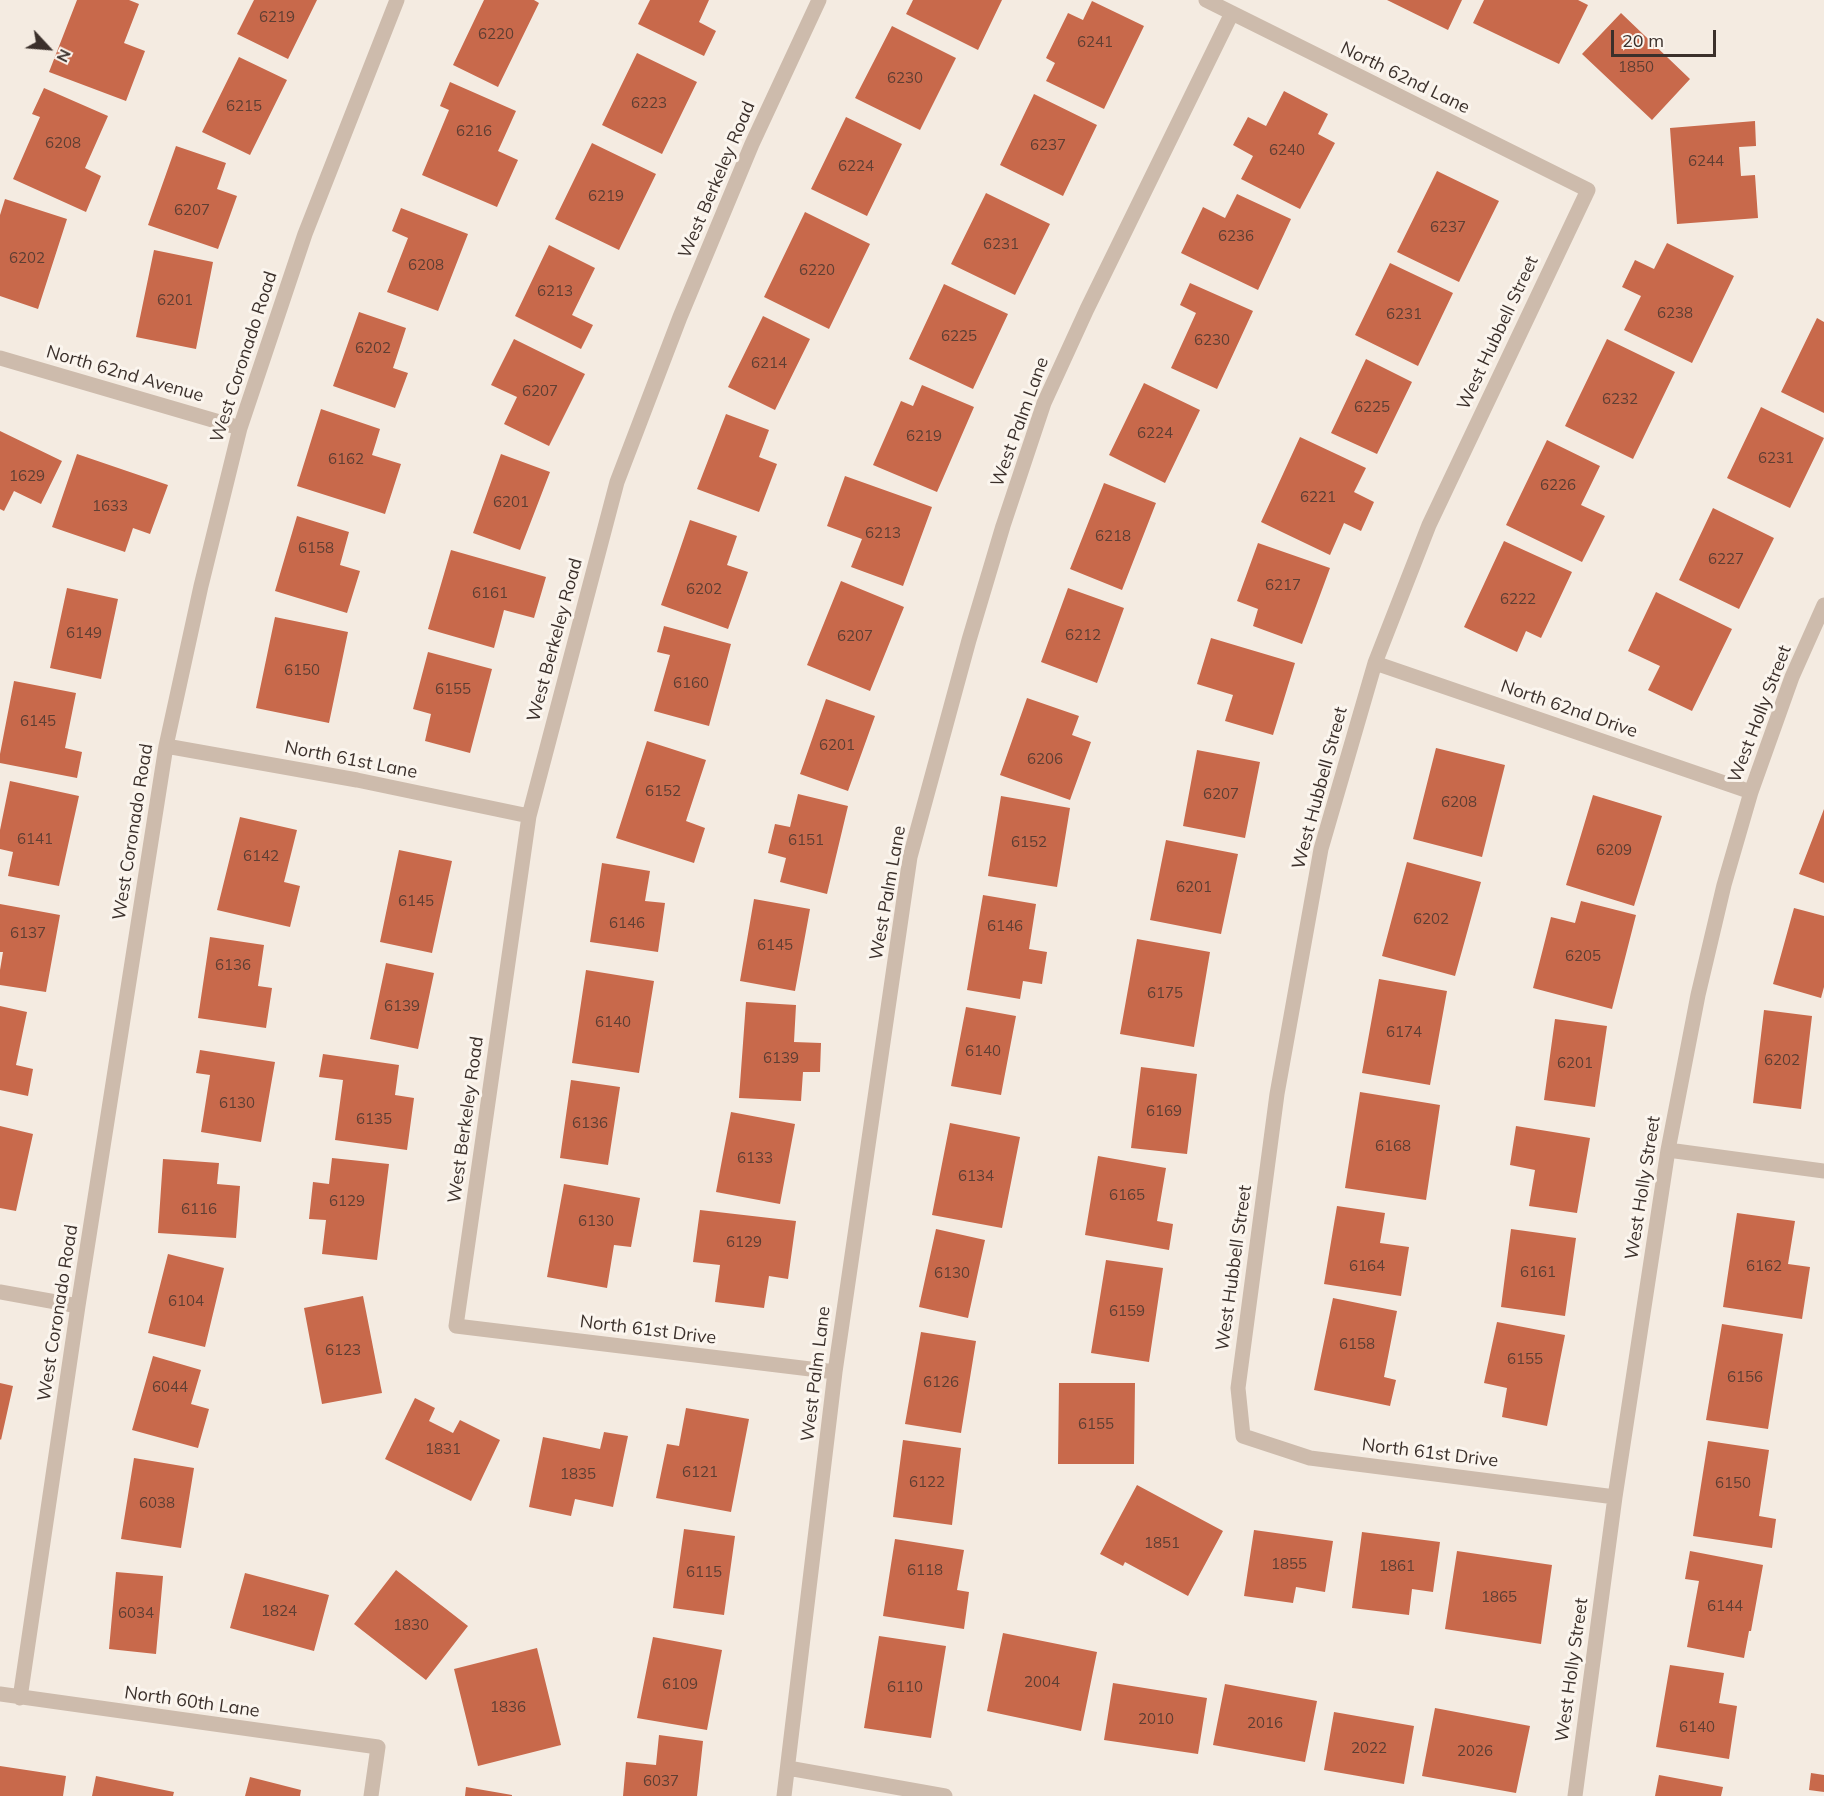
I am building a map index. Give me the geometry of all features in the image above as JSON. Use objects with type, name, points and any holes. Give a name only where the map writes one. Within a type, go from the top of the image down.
[{"type":"street","name":"West Coronado Road","points":[[20,1698],[78,1306],[166,746],[201,586],[240,428],[305,234],[397,0]]},
{"type":"street","name":"West Berkeley Road","points":[[456,1326],[529,816],[617,482],[680,317],[752,144],[819,0]]},
{"type":"street","name":"North 62nd Lane","points":[[1206,0],[1588,190]]},
{"type":"street","name":"West Palm Lane","points":[[784,1796],[835,1372],[910,857],[969,640],[1003,526],[1044,403],[1086,309],[1232,13]]},
{"type":"street","name":"West Hubbell Street","points":[[1243,1437],[1238,1388],[1277,1094],[1321,849],[1375,663],[1429,525],[1588,190]]},
{"type":"street","name":"North 62nd Avenue","points":[[0,358],[240,428]]},
{"type":"street","name":"West Holly Street","points":[[1575,1796],[1615,1497],[1668,1150],[1698,995],[1724,885],[1751,792],[1792,677],[1824,605]]},
{"type":"street","name":"North 62nd Drive","points":[[1375,663],[1751,792]]},
{"type":"street","name":"North 61st Lane","points":[[166,746],[357,780],[529,816]]},
{"type":"street","points":[[1668,1150],[1824,1171]]},
{"type":"street","points":[[0,1292],[78,1306]]},
{"type":"street","name":"North 61st Drive","points":[[456,1326],[835,1372]]},
{"type":"street","name":"North 61st Drive","points":[[1243,1437],[1310,1458],[1615,1497]]},
{"type":"street","name":"North 60th Lane","points":[[0,1694],[378,1747],[371,1796]]},
{"type":"street","points":[[788,1768],[945,1796]]},
{"type":"building","points":[[77,0],[129,0],[139,4],[124,43],[145,51],[126,101],[49,72]]},
{"type":"building","points":[[254,0],[317,0],[288,59],[237,34]]},
{"type":"building","points":[[484,0],[534,0],[539,3],[498,87],[453,65]]},
{"type":"building","points":[[650,0],[709,0],[699,22],[716,31],[704,56],[638,24]]},
{"type":"building","points":[[913,0],[1002,0],[978,50],[906,14]]},
{"type":"building","points":[[1387,0],[1462,0],[1448,30]]},
{"type":"building","points":[[1484,0],[1578,0],[1588,5],[1559,64],[1473,23]]},
{"type":"building","points":[[1092,1],[1144,26],[1104,109],[1046,81],[1055,63],[1046,58],[1068,13],[1083,20]]},
{"type":"building","points":[[1621,13],[1690,79],[1652,120],[1582,54]]},
{"type":"building","points":[[892,26],[956,58],[920,130],[855,98]]},
{"type":"building","points":[[637,53],[697,82],[662,154],[602,125]]},
{"type":"building","points":[[239,57],[287,80],[250,155],[202,132]]},
{"type":"building","points":[[450,82],[516,111],[498,151],[518,160],[497,207],[422,175],[449,110],[440,106]]},
{"type":"building","points":[[44,88],[108,116],[85,168],[101,176],[86,212],[13,179],[40,117],[32,114]]},
{"type":"building","points":[[1284,91],[1328,114],[1318,134],[1335,143],[1300,209],[1241,179],[1253,156],[1233,145],[1248,117],[1266,126]]},
{"type":"building","points":[[1034,94],[1097,125],[1063,196],[1000,165]]},
{"type":"building","points":[[846,117],[902,144],[867,216],[811,189]]},
{"type":"building","points":[[1755,121],[1756,146],[1739,147],[1741,176],[1755,175],[1758,218],[1677,224],[1670,128]]},
{"type":"building","points":[[592,143],[656,174],[619,250],[555,219]]},
{"type":"building","points":[[176,146],[226,163],[217,189],[237,196],[218,249],[148,225]]},
{"type":"building","points":[[1437,171],[1499,201],[1459,282],[1397,252]]},
{"type":"building","points":[[986,193],[1050,224],[1015,295],[951,264]]},
{"type":"building","points":[[1237,194],[1291,219],[1258,290],[1181,253],[1203,207],[1225,218]]},
{"type":"building","points":[[5,199],[67,219],[38,309],[0,296],[0,215]]},
{"type":"building","points":[[401,208],[468,234],[438,311],[387,292],[408,238],[392,231]]},
{"type":"building","points":[[805,212],[870,244],[829,329],[764,297]]},
{"type":"building","points":[[1667,243],[1734,276],[1692,363],[1624,330],[1641,296],[1622,287],[1635,260],[1654,269]]},
{"type":"building","points":[[549,245],[595,268],[572,315],[593,325],[581,349],[515,316]]},
{"type":"building","points":[[154,250],[213,262],[196,349],[136,337]]},
{"type":"building","points":[[1390,263],[1453,293],[1418,366],[1355,335]]},
{"type":"building","points":[[1190,283],[1253,311],[1217,389],[1171,368],[1196,313],[1180,305]]},
{"type":"building","points":[[944,284],[1008,314],[973,389],[909,359]]},
{"type":"building","points":[[359,312],[406,328],[393,368],[408,373],[395,408],[333,386]]},
{"type":"building","points":[[763,316],[810,339],[775,410],[728,387]]},
{"type":"building","points":[[1817,318],[1824,322],[1824,413],[1781,392]]},
{"type":"building","points":[[514,339],[585,374],[549,446],[504,424],[517,397],[491,385]]},
{"type":"building","points":[[1607,339],[1675,372],[1633,459],[1565,426]]},
{"type":"building","points":[[1366,359],[1412,382],[1377,454],[1331,433]]},
{"type":"building","points":[[1144,383],[1200,410],[1165,483],[1109,455]]},
{"type":"building","points":[[922,385],[974,407],[937,492],[873,465],[901,401],[913,406]]},
{"type":"building","points":[[1761,407],[1824,438],[1790,508],[1727,478]]},
{"type":"building","points":[[321,409],[380,429],[372,455],[401,464],[385,514],[297,486]]},
{"type":"building","points":[[726,414],[769,430],[759,457],[777,464],[759,512],[697,489]]},
{"type":"building","points":[[0,431],[62,461],[41,504],[14,491],[4,511],[0,509]]},
{"type":"building","points":[[1300,437],[1366,468],[1354,492],[1374,502],[1361,531],[1344,523],[1330,555],[1261,522]]},
{"type":"building","points":[[1547,440],[1600,466],[1581,505],[1605,516],[1582,562],[1506,525]]},
{"type":"building","points":[[77,454],[168,485],[150,534],[133,528],[125,552],[52,527]]},
{"type":"building","points":[[501,454],[550,472],[520,550],[473,533]]},
{"type":"building","points":[[845,476],[932,507],[903,586],[851,567],[862,539],[827,526]]},
{"type":"building","points":[[1104,483],[1156,503],[1122,590],[1070,569]]},
{"type":"building","points":[[1713,508],[1774,538],[1739,609],[1679,580]]},
{"type":"building","points":[[297,516],[349,532],[340,565],[360,571],[347,613],[275,591]]},
{"type":"building","points":[[690,520],[737,536],[727,565],[748,572],[728,629],[661,605]]},
{"type":"building","points":[[1504,541],[1572,572],[1541,638],[1526,631],[1517,652],[1464,627]]},
{"type":"building","points":[[1258,543],[1330,568],[1302,644],[1253,626],[1258,609],[1237,601]]},
{"type":"building","points":[[451,550],[546,577],[534,618],[504,610],[494,648],[428,629]]},
{"type":"building","points":[[841,581],[904,607],[870,691],[807,665]]},
{"type":"building","points":[[67,588],[118,599],[101,679],[50,668]]},
{"type":"building","points":[[1068,588],[1124,608],[1097,683],[1041,662]]},
{"type":"building","points":[[1656,592],[1732,629],[1692,711],[1648,690],[1660,666],[1628,651]]},
{"type":"building","points":[[275,617],[348,632],[329,723],[256,708]]},
{"type":"building","points":[[664,626],[731,644],[709,726],[654,711],[670,655],[657,652]]},
{"type":"building","points":[[1211,638],[1295,663],[1273,735],[1225,721],[1233,695],[1197,684]]},
{"type":"building","points":[[428,652],[492,669],[470,753],[425,741],[431,714],[413,709]]},
{"type":"building","points":[[14,681],[76,693],[65,748],[82,752],[77,778],[0,763]]},
{"type":"building","points":[[1027,698],[1079,716],[1072,735],[1091,742],[1070,800],[1000,775]]},
{"type":"building","points":[[826,699],[875,716],[848,791],[800,774]]},
{"type":"building","points":[[647,741],[706,760],[686,821],[705,828],[694,863],[616,838]]},
{"type":"building","points":[[1436,748],[1505,765],[1482,857],[1413,839]]},
{"type":"building","points":[[1197,750],[1260,762],[1245,838],[1183,826]]},
{"type":"building","points":[[10,781],[79,796],[59,886],[8,876],[13,852],[0,849],[0,830]]},
{"type":"building","points":[[798,794],[848,806],[827,894],[780,882],[786,858],[768,853],[775,824],[790,827]]},
{"type":"building","points":[[1593,795],[1662,816],[1634,906],[1566,885]]},
{"type":"building","points":[[1001,796],[1070,808],[1057,887],[988,876]]},
{"type":"building","points":[[1824,809],[1824,883],[1799,874]]},
{"type":"building","points":[[240,817],[297,830],[284,882],[300,886],[290,927],[217,910]]},
{"type":"building","points":[[1166,840],[1238,854],[1221,934],[1150,920]]},
{"type":"building","points":[[399,850],[452,861],[432,953],[380,942]]},
{"type":"building","points":[[1407,862],[1481,882],[1455,976],[1382,956]]},
{"type":"building","points":[[602,863],[650,871],[645,901],[665,903],[658,952],[590,942]]},
{"type":"building","points":[[983,895],[1036,904],[1029,949],[1047,952],[1042,984],[1023,981],[1020,999],[967,990]]},
{"type":"building","points":[[754,899],[810,909],[795,991],[740,981]]},
{"type":"building","points":[[1581,901],[1636,915],[1612,1009],[1533,988],[1551,917],[1575,923]]},
{"type":"building","points":[[0,904],[60,915],[46,992],[0,985],[3,952],[0,952]]},
{"type":"building","points":[[1794,908],[1824,916],[1824,987],[1821,998],[1773,984]]},
{"type":"building","points":[[210,937],[264,945],[258,986],[272,988],[266,1028],[198,1018]]},
{"type":"building","points":[[1137,939],[1210,952],[1194,1047],[1120,1034]]},
{"type":"building","points":[[386,963],[434,973],[418,1049],[370,1039]]},
{"type":"building","points":[[586,970],[654,981],[639,1073],[572,1063]]},
{"type":"building","points":[[1379,979],[1447,991],[1430,1085],[1362,1073]]},
{"type":"building","points":[[746,1002],[796,1005],[794,1042],[821,1043],[820,1072],[803,1072],[801,1101],[739,1098]]},
{"type":"building","points":[[0,1006],[27,1012],[16,1065],[33,1069],[28,1096],[0,1090]]},
{"type":"building","points":[[966,1007],[1016,1016],[1001,1095],[951,1086]]},
{"type":"building","points":[[1764,1010],[1812,1016],[1801,1109],[1753,1103]]},
{"type":"building","points":[[1555,1019],[1607,1026],[1595,1107],[1544,1100]]},
{"type":"building","points":[[200,1050],[275,1062],[261,1142],[201,1132],[210,1075],[196,1073]]},
{"type":"building","points":[[323,1054],[399,1065],[395,1095],[414,1098],[407,1150],[335,1140],[343,1080],[319,1077]]},
{"type":"building","points":[[1141,1067],[1197,1074],[1187,1154],[1131,1148]]},
{"type":"building","points":[[571,1080],[620,1087],[608,1165],[560,1158]]},
{"type":"building","points":[[1360,1092],[1440,1105],[1426,1200],[1345,1188]]},
{"type":"building","points":[[731,1112],[795,1124],[780,1204],[716,1192]]},
{"type":"building","points":[[950,1123],[1020,1137],[1002,1228],[932,1215]]},
{"type":"building","points":[[0,1126],[33,1134],[16,1211],[0,1208]]},
{"type":"building","points":[[1516,1126],[1590,1138],[1577,1213],[1529,1206],[1535,1170],[1510,1165]]},
{"type":"building","points":[[1098,1156],[1166,1168],[1157,1221],[1173,1224],[1169,1250],[1085,1235]]},
{"type":"building","points":[[332,1158],[389,1164],[377,1260],[322,1254],[326,1220],[309,1219],[313,1182],[329,1184]]},
{"type":"building","points":[[163,1159],[219,1163],[217,1184],[240,1186],[236,1238],[158,1233]]},
{"type":"building","points":[[564,1184],[640,1198],[631,1247],[614,1245],[607,1288],[547,1277]]},
{"type":"building","points":[[1337,1206],[1385,1213],[1380,1243],[1409,1247],[1401,1296],[1324,1284]]},
{"type":"building","points":[[700,1210],[796,1221],[788,1279],[769,1276],[764,1308],[715,1302],[720,1265],[693,1262]]},
{"type":"building","points":[[1737,1213],[1795,1221],[1788,1264],[1810,1267],[1802,1319],[1723,1307]]},
{"type":"building","points":[[936,1229],[985,1240],[968,1318],[919,1307]]},
{"type":"building","points":[[1511,1229],[1576,1238],[1565,1316],[1501,1307]]},
{"type":"building","points":[[168,1254],[224,1268],[205,1347],[148,1333]]},
{"type":"building","points":[[1106,1260],[1163,1268],[1149,1362],[1091,1353]]},
{"type":"building","points":[[363,1296],[382,1393],[322,1404],[304,1308]]},
{"type":"building","points":[[1333,1298],[1397,1311],[1384,1377],[1396,1380],[1390,1406],[1314,1390]]},
{"type":"building","points":[[1497,1322],[1565,1335],[1547,1426],[1502,1417],[1507,1388],[1484,1383]]},
{"type":"building","points":[[1722,1324],[1783,1334],[1768,1429],[1706,1420]]},
{"type":"building","points":[[921,1332],[976,1341],[961,1433],[905,1424]]},
{"type":"building","points":[[153,1356],[201,1370],[191,1404],[209,1409],[198,1448],[132,1430]]},
{"type":"building","points":[[0,1383],[13,1386],[1,1440],[0,1439]]},
{"type":"building","points":[[1059,1383],[1135,1383],[1134,1464],[1058,1464]]},
{"type":"building","points":[[415,1398],[435,1408],[429,1421],[453,1433],[460,1420],[500,1440],[471,1501],[385,1459]]},
{"type":"building","points":[[686,1408],[749,1419],[731,1512],[656,1498],[667,1444],[679,1446]]},
{"type":"building","points":[[604,1432],[628,1436],[613,1507],[575,1499],[571,1516],[529,1507],[543,1437],[600,1449]]},
{"type":"building","points":[[903,1440],[961,1448],[952,1525],[893,1517]]},
{"type":"building","points":[[1708,1441],[1769,1450],[1759,1516],[1776,1519],[1772,1548],[1693,1536]]},
{"type":"building","points":[[134,1458],[194,1468],[181,1548],[121,1539]]},
{"type":"building","points":[[1137,1485],[1223,1531],[1188,1596],[1125,1562],[1123,1566],[1100,1554]]},
{"type":"building","points":[[684,1529],[735,1536],[724,1615],[673,1608]]},
{"type":"building","points":[[1254,1530],[1333,1541],[1325,1592],[1296,1587],[1293,1603],[1244,1596]]},
{"type":"building","points":[[1362,1532],[1440,1542],[1433,1592],[1412,1589],[1409,1615],[1352,1608]]},
{"type":"building","points":[[895,1539],[964,1550],[957,1590],[969,1592],[964,1629],[883,1616]]},
{"type":"building","points":[[1457,1551],[1552,1565],[1541,1644],[1445,1629]]},
{"type":"building","points":[[1690,1551],[1763,1565],[1744,1658],[1687,1647],[1699,1581],[1685,1579]]},
{"type":"building","points":[[396,1570],[468,1626],[426,1680],[354,1624]]},
{"type":"building","points":[[116,1572],[163,1576],[156,1654],[109,1649]]},
{"type":"building","points":[[245,1573],[329,1595],[314,1651],[230,1628]]},
{"type":"building","points":[[1003,1633],[1097,1652],[1081,1731],[987,1711]]},
{"type":"building","points":[[879,1636],[946,1646],[931,1738],[864,1728]]},
{"type":"building","points":[[653,1637],[722,1650],[707,1730],[637,1718]]},
{"type":"building","points":[[537,1648],[561,1745],[478,1766],[454,1669]]},
{"type":"building","points":[[1670,1665],[1724,1673],[1719,1703],[1737,1706],[1729,1759],[1656,1747]]},
{"type":"building","points":[[1113,1683],[1207,1698],[1198,1754],[1104,1740]]},
{"type":"building","points":[[1225,1684],[1317,1701],[1305,1762],[1213,1745]]},
{"type":"building","points":[[1435,1708],[1530,1726],[1516,1793],[1422,1776]]},
{"type":"building","points":[[1334,1712],[1414,1726],[1404,1784],[1324,1770]]},
{"type":"building","points":[[659,1735],[703,1741],[697,1796],[623,1796],[626,1762],[656,1765]]},
{"type":"building","points":[[0,1766],[66,1776],[63,1796],[0,1796]]},
{"type":"building","points":[[1811,1773],[1824,1775],[1824,1792],[1809,1790]]},
{"type":"building","points":[[1659,1775],[1723,1787],[1721,1796],[1655,1796]]},
{"type":"building","points":[[96,1776],[174,1792],[173,1796],[92,1796]]},
{"type":"building","points":[[250,1777],[301,1790],[300,1796],[245,1796]]},
{"type":"building","points":[[466,1787],[512,1795],[512,1796],[465,1796]]}]
